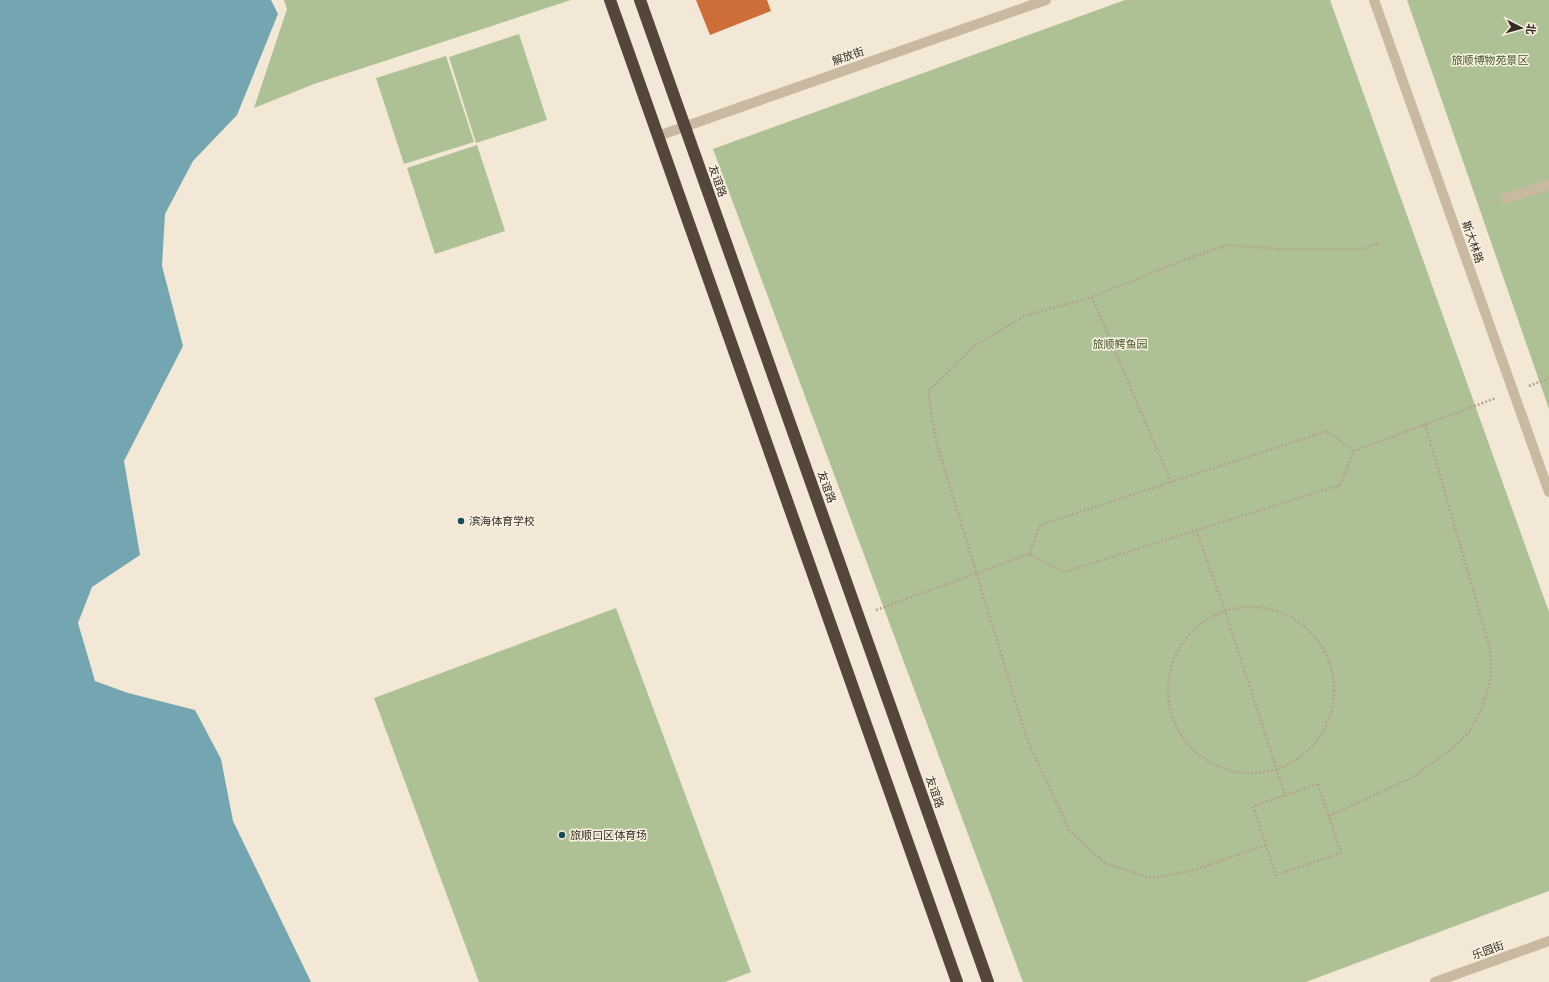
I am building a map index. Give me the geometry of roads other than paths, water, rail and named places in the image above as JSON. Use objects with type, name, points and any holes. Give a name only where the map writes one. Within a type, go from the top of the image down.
[{"type":"highway","points":[[610,0],[957,982]]},
{"type":"highway","name":"友谊路","points":[[640,0],[988,982]]},
{"type":"street","name":"解放街","points":[[658,136],[1046,0]]},
{"type":"street","name":"斯大林路","points":[[1374,0],[1549,492]]},
{"type":"street","points":[[1506,198],[1549,185]]},
{"type":"street","name":"乐园街","points":[[1435,982],[1549,941]]},
{"type":"water","points":[[0,0],[271,0],[278,14],[237,115],[193,161],[165,214],[162,266],[183,346],[124,461],[140,555],[92,587],[78,623],[95,681],[128,693],[195,710],[221,759],[233,821],[311,982],[0,982]]},
{"type":"place","name":"滨海体育学校","points":[[461,521]]},
{"type":"place","name":"旅顺口区体育场","points":[[562,835]]},
{"type":"park label","name":"旅顺博物苑景区","points":[[1490,60]]},
{"type":"park label","name":"旅顺鳄鱼园","points":[[1120,344]]}]
